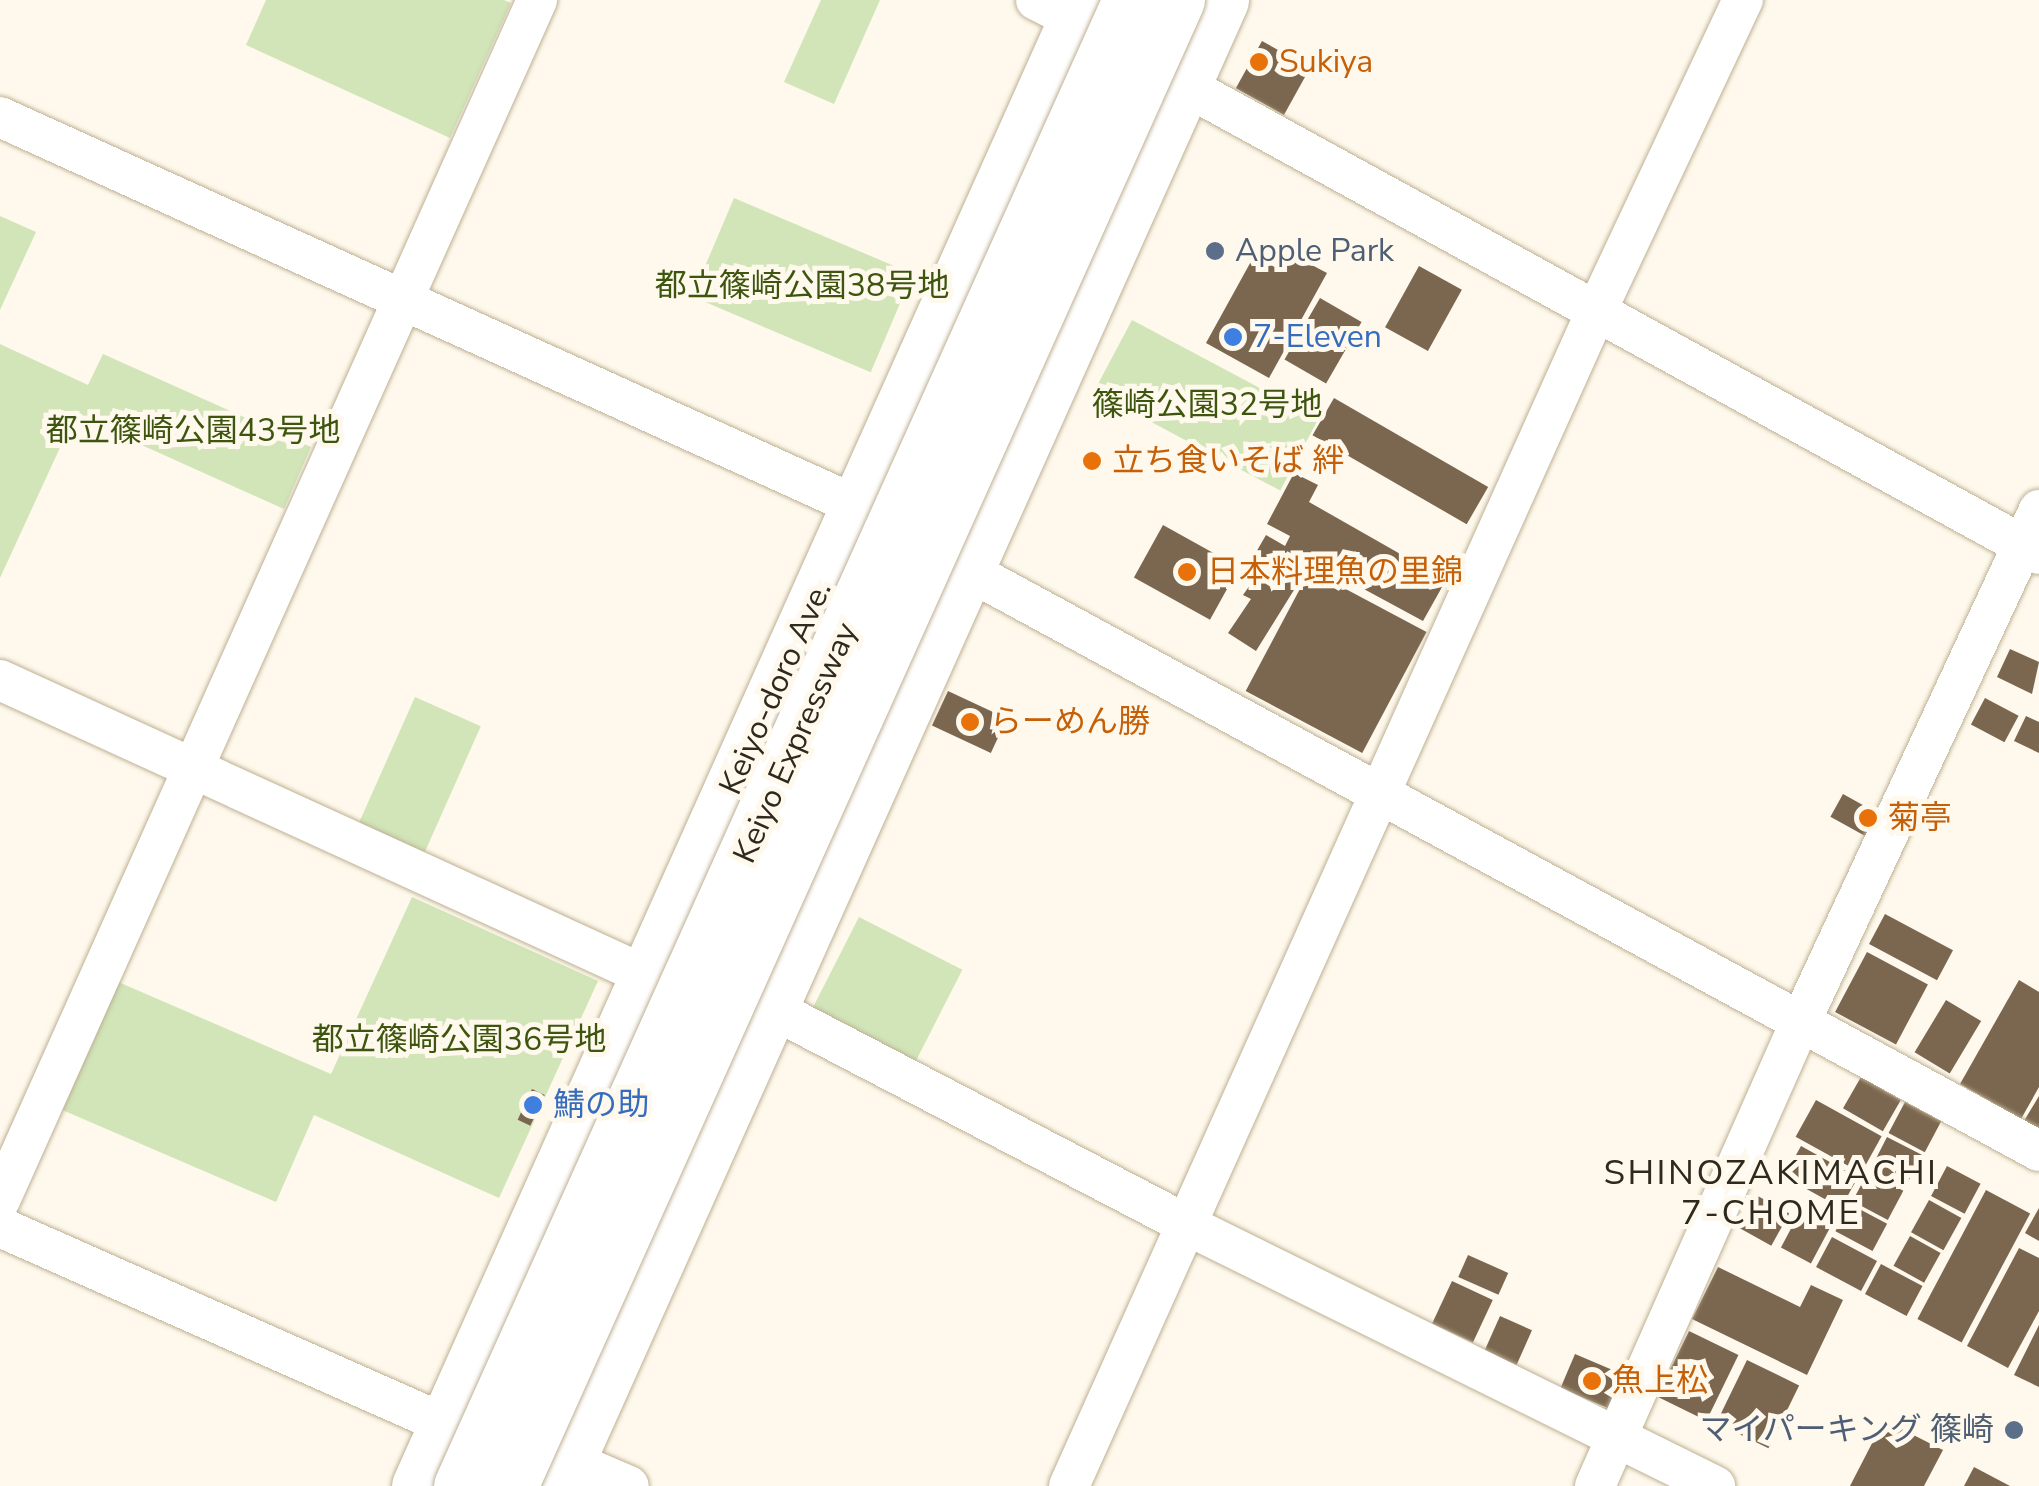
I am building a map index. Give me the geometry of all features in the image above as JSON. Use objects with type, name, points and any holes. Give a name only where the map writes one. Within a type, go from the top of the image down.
[{"type":"highway","name":"Keiyo Expressway","points":[[461,1486],[1130,0]]},
{"type":"highway","name":"Keiyo Expressway","points":[[510,1486],[1177,0]]},
{"type":"highway","points":[[562,1473],[962,569],[1221,0]]},
{"type":"highway","name":"Keiyo-doro Ave.","points":[[420,1486],[858,503],[1066,6]]},
{"type":"street","points":[[0,1200],[537,0]]},
{"type":"street","points":[[1069,1486],[1381,799],[1596,312],[1744,0]]},
{"type":"street","points":[[1066,6],[1182,86],[1596,312],[2033,536],[1800,1022],[1595,1486]]},
{"type":"street","points":[[0,118],[858,503],[962,569],[1381,799],[2039,1151]]},
{"type":"street","points":[[0,680],[649,976]]},
{"type":"street","points":[[769,1007],[1189,1226],[1715,1486]]},
{"type":"street","points":[[0,1227],[447,1426]]},
{"type":"street","points":[[562,1473],[628,1486]]},
{"type":"green space","points":[[266,0],[511,3],[450,138],[246,45]]},
{"type":"green space","points":[[821,0],[880,0],[834,104],[784,82]]},
{"type":"green space","name":"都立篠崎公園38号地","points":[[734,198],[913,274],[871,372],[692,296]]},
{"type":"green space","points":[[0,216],[36,232],[0,310]]},
{"type":"green space","name":"篠崎公園32号地","points":[[1132,320],[1318,419],[1280,491],[1094,392]]},
{"type":"green space","name":"都立篠崎公園43号地","points":[[0,344],[88,385],[103,354],[311,447],[284,509],[75,415],[0,578]]},
{"type":"green space","points":[[415,697],[481,726],[423,856],[357,827]]},
{"type":"green space","name":"都立篠崎公園36号地","points":[[412,897],[598,981],[499,1198],[314,1115],[276,1202],[60,1109],[116,981],[331,1074]]},
{"type":"green space","points":[[859,917],[962,970],[913,1066],[810,1013]]},
{"type":"building","points":[[1262,41],[1310,68],[1284,115],[1236,88]]},
{"type":"building","points":[[1289,253],[1327,273],[1269,378],[1206,343],[1254,256],[1280,270]]},
{"type":"building","points":[[1419,266],[1462,290],[1428,351],[1385,327]]},
{"type":"building","points":[[1320,298],[1362,322],[1326,383],[1284,359]]},
{"type":"building","points":[[1334,398],[1488,487],[1467,524],[1312,435]]},
{"type":"building","points":[[1294,473],[1318,485],[1309,502],[1446,580],[1423,621],[1312,561],[1256,651],[1228,633],[1251,599],[1243,595],[1264,565],[1251,561],[1266,535],[1285,546],[1290,536],[1267,524]]},
{"type":"building","name":"日本料理魚の里錦","points":[[1163,525],[1239,567],[1210,620],[1134,577]]},
{"type":"building","points":[[1310,570],[1427,632],[1362,753],[1246,691]]},
{"type":"building","points":[[2010,649],[2039,662],[2032,694],[1997,677]]},
{"type":"building","name":"らーめん勝","points":[[948,691],[1007,718],[991,753],[932,725]]},
{"type":"building","points":[[1985,698],[2019,716],[2004,742],[1971,724]]},
{"type":"building","points":[[2026,716],[2039,722],[2039,753],[2014,741]]},
{"type":"building","points":[[1843,794],[1883,816],[1871,839],[1830,817]]},
{"type":"building","points":[[1885,914],[1953,950],[1937,980],[1869,944]]},
{"type":"building","points":[[1867,952],[1928,984],[1896,1044],[1835,1012]]},
{"type":"building","points":[[2019,980],[2039,992],[2039,1087],[2021,1119],[1960,1084]]},
{"type":"building","points":[[1946,1000],[1981,1021],[1950,1073],[1915,1052]]},
{"type":"building","points":[[1861,1077],[1901,1100],[1883,1131],[1843,1108]]},
{"type":"building","points":[[532,1089],[545,1095],[530,1126],[518,1120]]},
{"type":"building","points":[[2039,1096],[2039,1129],[2024,1121]]},
{"type":"building","points":[[1816,1100],[1882,1136],[1861,1173],[1796,1137]]},
{"type":"building","points":[[1905,1102],[1941,1121],[1925,1152],[1889,1133]]},
{"type":"building","points":[[1887,1137],[1922,1155],[1905,1187],[1871,1169]]},
{"type":"building","points":[[1801,1146],[1858,1178],[1841,1208],[1784,1177]]},
{"type":"building","points":[[1947,1166],[1981,1184],[1965,1214],[1931,1196]]},
{"type":"building","points":[[1868,1172],[1903,1191],[1888,1220],[1853,1201]]},
{"type":"building","points":[[1986,1190],[2030,1213],[1962,1342],[1917,1319]]},
{"type":"building","points":[[1756,1195],[1789,1213],[1771,1246],[1738,1227]]},
{"type":"building","points":[[1929,1200],[1961,1218],[1943,1250],[1911,1232]]},
{"type":"building","points":[[1850,1204],[1887,1224],[1873,1251],[1835,1231]]},
{"type":"building","points":[[1803,1206],[1833,1222],[1811,1263],[1781,1247]]},
{"type":"building","points":[[2039,1208],[2039,1241],[2025,1233]]},
{"type":"building","points":[[1910,1236],[1941,1253],[1924,1283],[1894,1266]]},
{"type":"building","points":[[1832,1237],[1877,1261],[1861,1291],[1816,1267]]},
{"type":"building","points":[[2019,1248],[2039,1258],[2039,1311],[2008,1368],[1967,1346]]},
{"type":"building","points":[[1468,1255],[1508,1273],[1498,1295],[1458,1277]]},
{"type":"building","points":[[1881,1264],[1922,1286],[1907,1316],[1865,1294]]},
{"type":"building","points":[[1718,1267],[1800,1307],[1811,1285],[1843,1300],[1807,1375],[1692,1319]]},
{"type":"building","points":[[1452,1281],[1493,1300],[1473,1343],[1432,1324]]},
{"type":"building","points":[[1500,1316],[1532,1330],[1517,1365],[1485,1351]]},
{"type":"building","points":[[2039,1325],[2039,1387],[2014,1375]]},
{"type":"building","points":[[1689,1331],[1738,1355],[1706,1421],[1657,1397]]},
{"type":"building","name":"魚上松","points":[[1575,1354],[1624,1375],[1609,1409],[1561,1388]]},
{"type":"building","points":[[1747,1360],[1799,1385],[1768,1448],[1716,1423]]},
{"type":"building","points":[[1884,1420],[1943,1450],[1924,1486],[1850,1486]]},
{"type":"building","points":[[1974,1467],[2010,1486],[1964,1486]]},
{"type":"place","name":"Sukiya","points":[[1259,62]]},
{"type":"place","name":"Apple Park","points":[[1215,251]]},
{"type":"place","name":"7-Eleven","points":[[1233,337]]},
{"type":"place","name":"立ち食いそば 絆","points":[[1092,461]]},
{"type":"place","name":"日本料理魚の里錦","points":[[1187,572]]},
{"type":"place","name":"らーめん勝","points":[[970,722]]},
{"type":"place","name":"菊亭","points":[[1868,818]]},
{"type":"place","name":"鯖の助","points":[[533,1105]]},
{"type":"place","name":"魚上松","points":[[1592,1381]]},
{"type":"place","name":"マイパーキング 篠崎","points":[[2014,1430]]},
{"type":"district","name":"SHINOZAKIMACHI 7-CHOME","points":[[1771,1193]]}]
